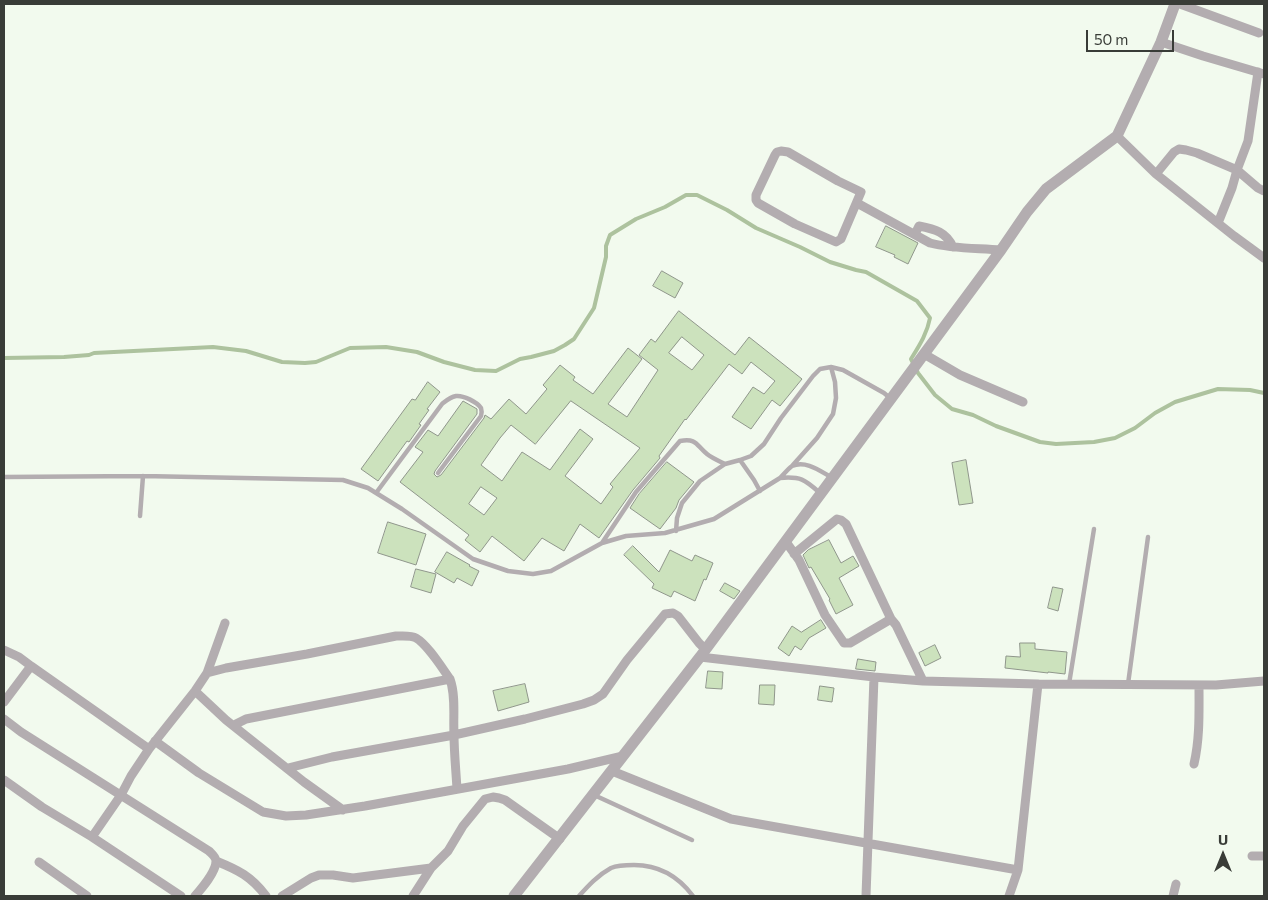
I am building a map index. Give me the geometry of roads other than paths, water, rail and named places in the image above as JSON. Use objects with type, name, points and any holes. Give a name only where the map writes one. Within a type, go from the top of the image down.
[{"type":"street","points":[[514,896],[560,839],[592,794],[612,771],[786,542],[1027,212],[1046,189],[1117,136],[1161,42],[1176,4]]},
{"type":"street","points":[[1180,4],[1259,33]]},
{"type":"street","points":[[1161,42],[1261,73],[1248,140],[1218,223]]},
{"type":"street","points":[[1117,136],[1156,174],[1264,258]]},
{"type":"street","points":[[1156,174],[1174,152],[1186,150],[1236,170],[1252,184],[1264,191]]},
{"type":"street","points":[[782,151],[788,152],[861,192],[857,203],[841,239],[836,242],[795,224],[758,202],[756,195],[775,155],[777,152],[782,151]]},
{"type":"street","points":[[857,203],[930,242],[943,246],[1001,250]]},
{"type":"street","points":[[918,363],[956,374],[1022,402]]},
{"type":"street","points":[[794,554],[836,519],[846,524],[891,619],[896,625],[923,680]]},
{"type":"street","points":[[786,542],[799,560],[825,616],[844,644],[850,644],[891,619]]},
{"type":"street","points":[[288,768],[332,757],[454,735],[525,719],[594,700],[603,694],[627,660],[665,614],[673,613],[678,616],[699,643],[702,653]]},
{"type":"street","points":[[92,836],[121,795],[148,749],[195,691],[207,673],[225,624]]},
{"type":"street","points":[[207,673],[396,636],[417,638],[437,659],[452,685],[457,789]]},
{"type":"street","points":[[4,650],[18,657],[148,749]]},
{"type":"street","points":[[702,653],[874,677],[923,680],[1038,684],[1199,685],[1264,681]]},
{"type":"street","points":[[4,702],[31,666]]},
{"type":"street","points":[[866,896],[874,677]]},
{"type":"street","points":[[234,725],[246,719],[450,679]]},
{"type":"street","points":[[1009,896],[1018,870],[1038,684]]},
{"type":"street","points":[[1194,764],[1198,747],[1199,685]]},
{"type":"street","points":[[195,691],[213,709],[304,782],[343,810]]},
{"type":"street","points":[[4,719],[209,851],[216,861],[239,871],[258,886],[266,896]]},
{"type":"street","points":[[155,741],[199,773],[263,812],[286,816],[343,810],[623,756]]},
{"type":"street","points":[[612,771],[731,819],[1018,870]]},
{"type":"street","points":[[4,780],[42,807],[92,836],[181,896]]},
{"type":"street","points":[[414,896],[431,868],[448,851],[463,826],[485,799],[493,797],[505,800],[560,839]]},
{"type":"street","points":[[1252,856],[1264,856]]},
{"type":"street","points":[[195,896],[211,875],[216,861]]},
{"type":"street","points":[[39,862],[87,896]]},
{"type":"street","points":[[282,896],[296,892],[311,878],[319,875],[353,878],[431,868]]},
{"type":"street","points":[[1174,896],[1176,884]]},
{"type":"lane","points":[[676,531],[682,503],[700,482],[725,464],[751,456],[764,444],[781,418],[820,369],[831,367],[842,370],[884,393],[891,399]]},
{"type":"lane","points":[[4,477],[143,476],[343,480],[368,488],[402,509],[473,559],[508,571],[533,574],[551,571],[602,543],[626,536],[676,531],[714,518],[780,478],[816,438],[833,414],[836,398],[835,382],[831,367]]},
{"type":"lane","points":[[376,493],[442,404],[455,396],[462,396],[480,407],[482,411],[481,416],[438,473]]},
{"type":"lane","points":[[602,543],[636,492],[680,441],[689,439],[708,455],[725,464]]},
{"type":"lane","points":[[740,460],[760,491]]},
{"type":"lane","points":[[792,466],[805,464],[832,478]]},
{"type":"lane","points":[[140,516],[143,476]]},
{"type":"lane","points":[[780,478],[793,477],[805,480],[821,494]]},
{"type":"lane","points":[[1069,684],[1094,529]]},
{"type":"lane","points":[[1128,684],[1148,537]]},
{"type":"lane","points":[[592,794],[692,840]]},
{"type":"lane","points":[[579,896],[596,878],[609,869],[626,865],[652,866],[662,869],[676,878],[693,896]]},
{"type":"waterway","points":[[4,358],[64,357],[94,353],[213,347],[246,351],[282,362],[305,363],[316,362],[350,348],[386,347],[417,352],[444,362],[475,370],[496,371],[520,359],[554,351],[574,339],[594,308],[606,257],[606,246],[610,235],[636,219],[665,207],[686,195],[697,195],[727,210],[756,228],[830,262],[866,272],[917,301],[930,318],[925,335],[911,359],[918,373],[935,395],[952,409],[973,415],[996,426],[1040,442],[1056,444],[1094,442],[1115,438],[1135,428],[1155,413],[1175,402],[1218,389],[1250,390],[1264,393]]}]
